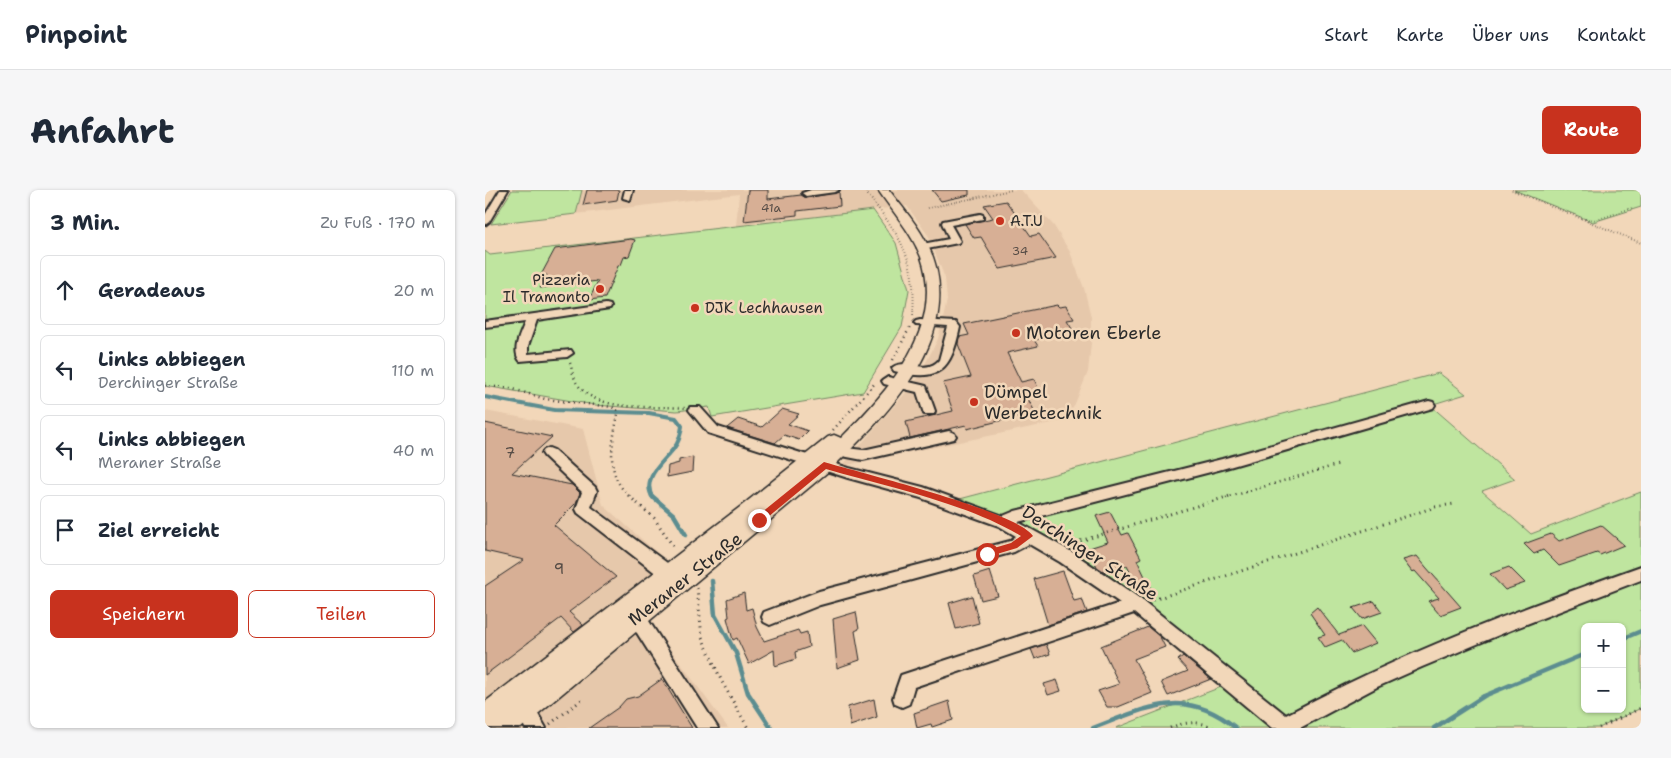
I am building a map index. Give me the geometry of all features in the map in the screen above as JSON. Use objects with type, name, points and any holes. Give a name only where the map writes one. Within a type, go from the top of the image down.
[{"type":"main road","name":"Meraner Straße","points":[[485,717],[668,573],[858,432],[924,341],[925,298],[919,262],[896,219],[874,190]]},
{"type":"main road","name":"Meraner Straße","points":[[883,190],[905,219],[922,247],[932,281],[933,293],[925,323]]},
{"type":"main road","name":"Meraner Straße","points":[[502,728],[537,720],[634,619],[826,456]]},
{"type":"main road","points":[[531,680],[537,720]]},
{"type":"street","points":[[485,222],[504,190]]},
{"type":"street","points":[[806,193],[835,190]]},
{"type":"street","points":[[922,247],[955,241],[946,223],[980,217]]},
{"type":"street","points":[[485,324],[606,307]]},
{"type":"street","points":[[532,318],[522,346],[522,356],[524,358],[564,357]]},
{"type":"street","points":[[899,375],[936,369],[944,363],[950,346],[953,327],[948,323],[925,323]]},
{"type":"street","points":[[899,375],[922,388],[929,411]]},
{"type":"street","points":[[1004,522],[1015,517],[1222,464],[1429,405]]},
{"type":"street","points":[[695,410],[713,430],[826,456],[863,455],[949,436]]},
{"type":"street","points":[[549,453],[590,491],[583,509],[668,573]]},
{"type":"street","name":"Derchinger Straße","points":[[826,456],[1004,522],[1058,552],[1136,605],[1286,727]]},
{"type":"street","points":[[770,616],[819,598],[1014,546],[1029,536]]},
{"type":"street","points":[[1286,727],[1304,716],[1413,663],[1486,632],[1641,573]]},
{"type":"street","points":[[902,698],[907,681],[1136,605]]},
{"type":"street","points":[[634,619],[643,627],[662,665],[708,728]]},
{"type":"path","points":[[928,208],[1011,190]]},
{"type":"path","points":[[1512,190],[1641,244]]},
{"type":"path","points":[[1579,218],[1597,220],[1632,208]]},
{"type":"path","points":[[564,357],[570,362],[572,376],[586,395],[604,402],[627,406],[674,406],[695,410]]},
{"type":"path","points":[[485,386],[510,388],[545,399],[612,407],[618,412],[612,447],[614,477],[623,491],[655,518],[671,546],[677,551]]},
{"type":"path","points":[[1058,552],[1071,544],[1340,464]]},
{"type":"path","points":[[1136,605],[1339,538],[1453,504]]},
{"type":"path","points":[[697,585],[702,637],[719,675],[748,728]]},
{"type":"path","points":[[537,720],[584,698]]},
{"type":"path","points":[[1599,728],[1641,708]]},
{"type":"path","points":[[1170,728],[1187,722],[1197,722],[1213,728]]},
{"type":"shaded area","points":[[582,190],[1021,190],[1054,226],[1070,252],[1084,288],[1091,317],[1088,372],[1066,420],[842,466],[917,380],[938,339],[943,319],[947,300],[945,278],[928,235],[907,206],[736,226],[739,194],[576,214]]},
{"type":"shaded area","points":[[485,411],[583,429],[603,505],[663,558],[652,624],[728,728],[485,728]]},
{"type":"green space","points":[[512,190],[582,190],[576,214],[491,224]]},
{"type":"green space","points":[[1514,190],[1641,190],[1641,207],[1593,222]]},
{"type":"green space","name":"DJK Lechhausen","points":[[873,210],[896,243],[909,290],[902,327],[863,392],[712,417],[709,407],[677,411],[595,405],[485,386],[485,251],[490,255]]},
{"type":"green space","points":[[1439,373],[1466,394],[1430,405],[1515,479],[1482,491],[1531,534],[1641,492],[1641,573],[1486,632],[1285,726],[1136,605],[956,500]]},
{"type":"green space","points":[[1641,580],[1641,708],[1599,728],[1306,728],[1306,721],[1419,668],[1491,637]]},
{"type":"green space","points":[[1226,685],[1279,728],[1116,728]]},
{"type":"building","points":[[587,190],[619,190],[617,200],[583,205]]},
{"type":"building","points":[[748,190],[768,190],[768,199],[801,195],[806,198],[839,192],[840,206],[797,211],[797,215],[744,221]]},
{"type":"building","points":[[932,190],[969,190],[969,195],[941,201]]},
{"type":"building","points":[[1006,201],[1031,236],[1039,234],[1056,258],[1000,269],[981,237],[974,238],[965,224],[993,218],[984,205]]},
{"type":"building","points":[[635,240],[629,256],[624,257],[621,265],[618,266],[605,298],[589,300],[598,281],[540,288],[547,275],[541,275],[555,249]]},
{"type":"building","points":[[1057,305],[1059,307],[1066,306],[1074,319],[1067,320],[1074,331],[1034,340],[1038,346],[1007,353],[1021,382],[1034,379],[1041,394],[1027,397],[1035,412],[967,429],[966,425],[910,438],[906,422],[953,411],[943,383],[971,377],[958,344],[959,337],[969,335],[964,324]]},
{"type":"building","points":[[782,409],[799,414],[788,424],[808,431],[799,440],[784,435],[775,443],[727,428],[738,419],[762,427]]},
{"type":"building","points":[[485,423],[552,437],[512,473],[572,485],[580,493],[576,503],[554,525],[616,577],[569,612],[583,625],[574,632],[561,618],[485,675],[485,586],[524,560],[485,551]]},
{"type":"building","points":[[693,457],[692,472],[667,477],[668,466],[679,463],[679,460]]},
{"type":"building","points":[[1110,512],[1122,535],[1128,533],[1141,558],[1137,560],[1151,589],[1140,592],[1127,566],[1105,572],[1097,567],[1089,548],[1108,542],[1096,516]]},
{"type":"building","points":[[1601,525],[1624,545],[1600,555],[1597,553],[1559,566],[1543,550],[1534,554],[1524,544],[1551,534],[1559,541]]},
{"type":"building","points":[[1417,556],[1461,607],[1440,615],[1428,601],[1439,598],[1415,571],[1412,572],[1403,560]]},
{"type":"building","points":[[1509,567],[1525,583],[1505,590],[1490,574]]},
{"type":"building","points":[[990,571],[998,596],[981,600],[974,576]]},
{"type":"building","points":[[1063,571],[1074,601],[1082,599],[1087,612],[1048,625],[1034,579]]},
{"type":"building","points":[[744,593],[746,610],[752,608],[757,627],[764,641],[798,630],[800,634],[807,632],[809,647],[795,652],[796,659],[775,666],[774,650],[749,664],[737,638],[733,640],[727,618],[729,617],[727,599]]},
{"type":"building","points":[[972,596],[979,623],[956,629],[949,603]]},
{"type":"building","points":[[1374,601],[1382,612],[1362,619],[1353,608]]},
{"type":"building","points":[[1317,607],[1339,635],[1362,626],[1376,643],[1352,653],[1342,640],[1325,647],[1318,637],[1325,635],[1310,613]]},
{"type":"building","points":[[856,612],[859,629],[855,631],[860,660],[837,668],[833,619]]},
{"type":"building","points":[[1148,627],[1160,637],[1165,647],[1134,659],[1152,693],[1118,707],[1107,707],[1098,691],[1119,684],[1101,646]]},
{"type":"building","points":[[1046,644],[1050,654],[1035,659],[1031,649]]},
{"type":"building","points":[[1183,656],[1211,679],[1168,696],[1161,682],[1188,671],[1178,660]]},
{"type":"building","points":[[662,679],[692,728],[589,728],[619,707],[626,699],[638,696]]},
{"type":"building","points":[[1057,680],[1061,691],[1048,695],[1044,684]]},
{"type":"building","points":[[874,699],[877,717],[850,726],[848,707]]},
{"type":"building","points":[[949,701],[953,720],[932,727],[931,724],[917,728],[914,713]]},
{"type":"waterway","points":[[485,397],[554,410],[649,413],[676,418],[682,426],[680,435],[676,446],[651,477],[649,484],[652,496]]},
{"type":"waterway","points":[[652,496],[674,515],[686,535]]},
{"type":"waterway","points":[[712,581],[715,615],[736,653],[748,693],[771,728]]},
{"type":"waterway","points":[[1626,637],[1641,631]]},
{"type":"waterway","points":[[1434,728],[1484,696],[1581,656]]},
{"type":"waterway","points":[[1093,728],[1149,708],[1183,704],[1200,707],[1217,715],[1236,728]]},
{"type":"place","name":"A.T.U","points":[[1000,221]]},
{"type":"place","name":"Pizzeria Il Tramonto","points":[[600,289]]},
{"type":"place","name":"DJK Lechhausen","points":[[695,308]]},
{"type":"place","name":"Motoren Eberle","points":[[1016,333]]},
{"type":"place","name":"Dümpel Werbetechnik","points":[[974,402]]},
{"type":"route","points":[[759,520],[824,466],[967,507],[1004,522],[1029,536],[1014,546],[987,554]]}]
